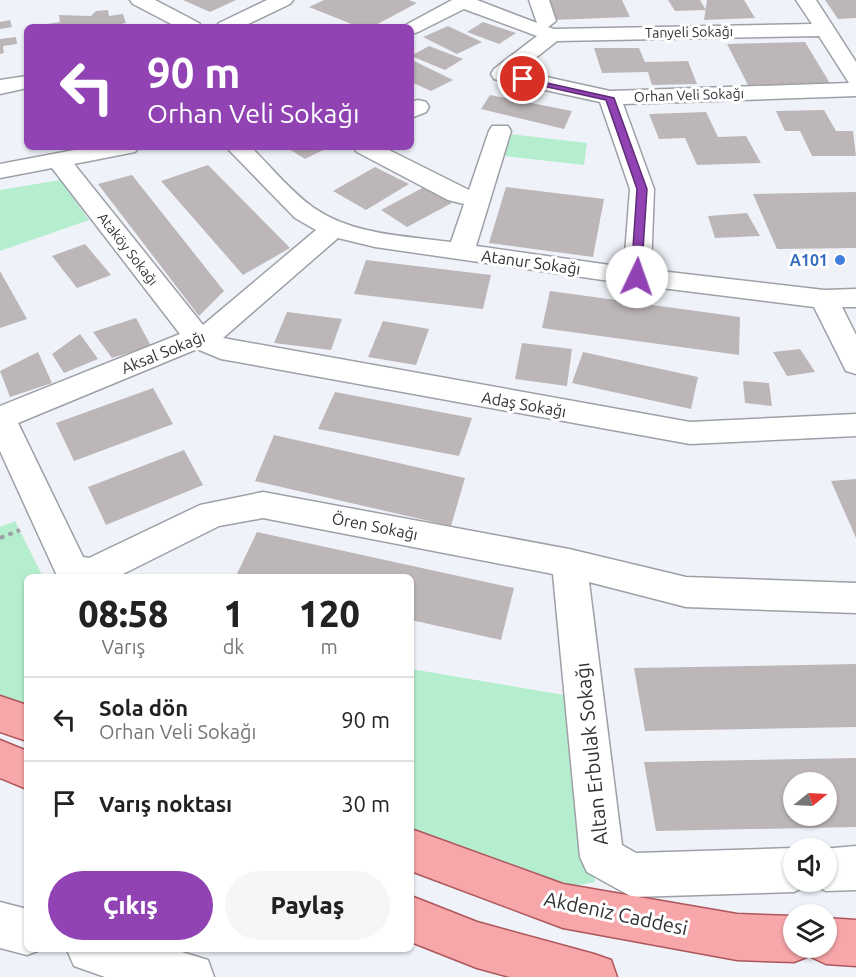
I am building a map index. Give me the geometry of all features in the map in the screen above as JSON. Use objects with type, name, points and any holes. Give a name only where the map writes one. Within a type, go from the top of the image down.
[{"type":"main road","points":[[0,714],[24,722]]},
{"type":"main road","points":[[0,759],[24,769]]},
{"type":"main road","name":"Akdeniz Caddesi","points":[[414,851],[563,906],[737,937],[783,939]]},
{"type":"main road","points":[[414,920],[477,945],[594,977]]},
{"type":"main road","points":[[837,942],[856,943]]},
{"type":"street","points":[[140,0],[186,24]]},
{"type":"street","points":[[232,24],[283,0]]},
{"type":"street","points":[[429,0],[460,3],[549,28]]},
{"type":"street","points":[[539,0],[549,28]]},
{"type":"street","points":[[806,0],[856,78]]},
{"type":"street","points":[[414,26],[460,3]]},
{"type":"street","name":"Tanyeli Sokağı","points":[[549,28],[825,30]]},
{"type":"street","name":"Orhan Veli Sokağı","points":[[549,28],[502,75],[610,98],[856,89]]},
{"type":"street","points":[[0,87],[24,83]]},
{"type":"street","points":[[610,98],[642,189],[637,277]]},
{"type":"street","points":[[461,252],[500,131]]},
{"type":"street","points":[[0,171],[111,150]]},
{"type":"street","name":"Atanur Sokağı","points":[[241,150],[304,213],[333,229],[375,239],[637,277],[824,299],[856,298]]},
{"type":"street","points":[[371,150],[457,195],[477,200]]},
{"type":"street","name":"Ataköy Sokağı","points":[[58,160],[198,338]]},
{"type":"street","name":"Aksal Sokağı","points":[[0,417],[215,331],[333,229]]},
{"type":"street","points":[[824,299],[856,364]]},
{"type":"street","name":"Adaş Sokağı","points":[[198,338],[221,349],[690,433],[856,425]]},
{"type":"street","name":"Ören Sokağı","points":[[0,417],[71,568],[91,573],[212,514],[263,505],[570,563],[686,592],[856,598]]},
{"type":"street","name":"Altan Erbulak Sokağı","points":[[570,563],[602,857],[632,875],[783,870]]},
{"type":"street","points":[[837,869],[856,868]]},
{"type":"street","points":[[0,925],[24,931]]},
{"type":"street","points":[[97,952],[191,977]]},
{"type":"green space","points":[[510,134],[587,143],[584,165],[504,156]]},
{"type":"green space","points":[[60,180],[89,220],[0,251],[0,190]]},
{"type":"green space","points":[[15,521],[42,574],[24,574],[24,712],[0,703],[0,527]]},
{"type":"green space","points":[[414,670],[570,696],[595,882],[548,891],[414,845]]},
{"type":"building","points":[[183,0],[236,0],[210,12]]},
{"type":"building","points":[[324,0],[409,0],[417,3],[378,24],[352,24],[309,7]]},
{"type":"building","points":[[545,0],[622,0],[630,17],[552,20]]},
{"type":"building","points":[[668,0],[700,0],[706,10],[675,11]]},
{"type":"building","points":[[707,0],[744,0],[755,18],[704,20]]},
{"type":"building","points":[[825,0],[856,0],[856,18],[838,19]]},
{"type":"building","points":[[108,10],[109,16],[123,14],[126,23],[47,24],[60,22],[59,15],[91,16],[96,11]]},
{"type":"building","points":[[10,20],[12,27],[0,29],[0,22]]},
{"type":"building","points":[[483,22],[516,33],[499,44],[467,32]]},
{"type":"building","points":[[448,26],[482,42],[457,54],[423,37]]},
{"type":"building","points":[[16,37],[17,44],[3,46],[4,53],[0,54],[0,39]]},
{"type":"building","points":[[805,42],[831,85],[749,87],[727,44]]},
{"type":"building","points":[[429,46],[463,59],[445,70],[414,57],[414,54]]},
{"type":"building","points":[[594,48],[639,48],[645,62],[688,61],[697,84],[652,85],[648,72],[602,73]]},
{"type":"building","points":[[414,61],[453,80],[431,91],[414,83]]},
{"type":"building","points":[[490,95],[572,111],[564,129],[481,109]]},
{"type":"building","points":[[824,110],[836,131],[853,131],[856,156],[812,156],[800,131],[785,131],[776,111]]},
{"type":"building","points":[[706,112],[718,137],[746,136],[761,163],[697,165],[685,138],[659,139],[649,114]]},
{"type":"building","points":[[291,150],[323,150],[305,159]]},
{"type":"building","points":[[208,165],[290,248],[243,275],[161,181]]},
{"type":"building","points":[[375,167],[409,184],[366,210],[333,191]]},
{"type":"building","points":[[132,175],[224,291],[199,316],[98,184]]},
{"type":"building","points":[[426,186],[452,203],[407,227],[381,210]]},
{"type":"building","points":[[506,187],[604,199],[593,257],[489,243]]},
{"type":"building","points":[[856,192],[856,248],[777,249],[753,194]]},
{"type":"building","points":[[747,213],[760,236],[715,238],[708,216]]},
{"type":"building","points":[[85,244],[111,275],[77,288],[52,256]]},
{"type":"building","points":[[366,260],[491,275],[483,309],[354,294]]},
{"type":"building","points":[[0,271],[27,319],[0,328]]},
{"type":"building","points":[[550,291],[740,317],[739,355],[542,328]]},
{"type":"building","points":[[287,312],[342,319],[331,350],[274,343]]},
{"type":"building","points":[[136,318],[151,346],[112,358],[93,332]]},
{"type":"building","points":[[383,321],[429,329],[416,365],[368,357]]},
{"type":"building","points":[[80,334],[98,359],[64,373],[52,354]]},
{"type":"building","points":[[522,343],[572,349],[567,386],[515,379]]},
{"type":"building","points":[[800,349],[815,372],[787,376],[773,352]]},
{"type":"building","points":[[38,352],[52,383],[10,397],[0,371]]},
{"type":"building","points":[[583,352],[698,377],[691,409],[572,383]]},
{"type":"building","points":[[743,381],[769,383],[772,406],[745,403]]},
{"type":"building","points":[[153,388],[173,424],[74,461],[56,423]]},
{"type":"building","points":[[335,392],[472,418],[459,456],[318,429]]},
{"type":"building","points":[[274,435],[465,478],[451,526],[255,481]]},
{"type":"building","points":[[184,450],[203,485],[106,525],[88,487]]},
{"type":"building","points":[[856,479],[856,538],[831,481]]},
{"type":"building","points":[[257,532],[514,588],[501,640],[414,621],[414,574],[237,574]]},
{"type":"building","points":[[856,664],[856,727],[645,731],[634,668]]},
{"type":"building","points":[[856,758],[856,827],[656,831],[644,762]]},
{"type":"place","name":"A101","points":[[840,260]]},
{"type":"route","points":[[523,79],[610,98],[642,189],[637,277]]}]
